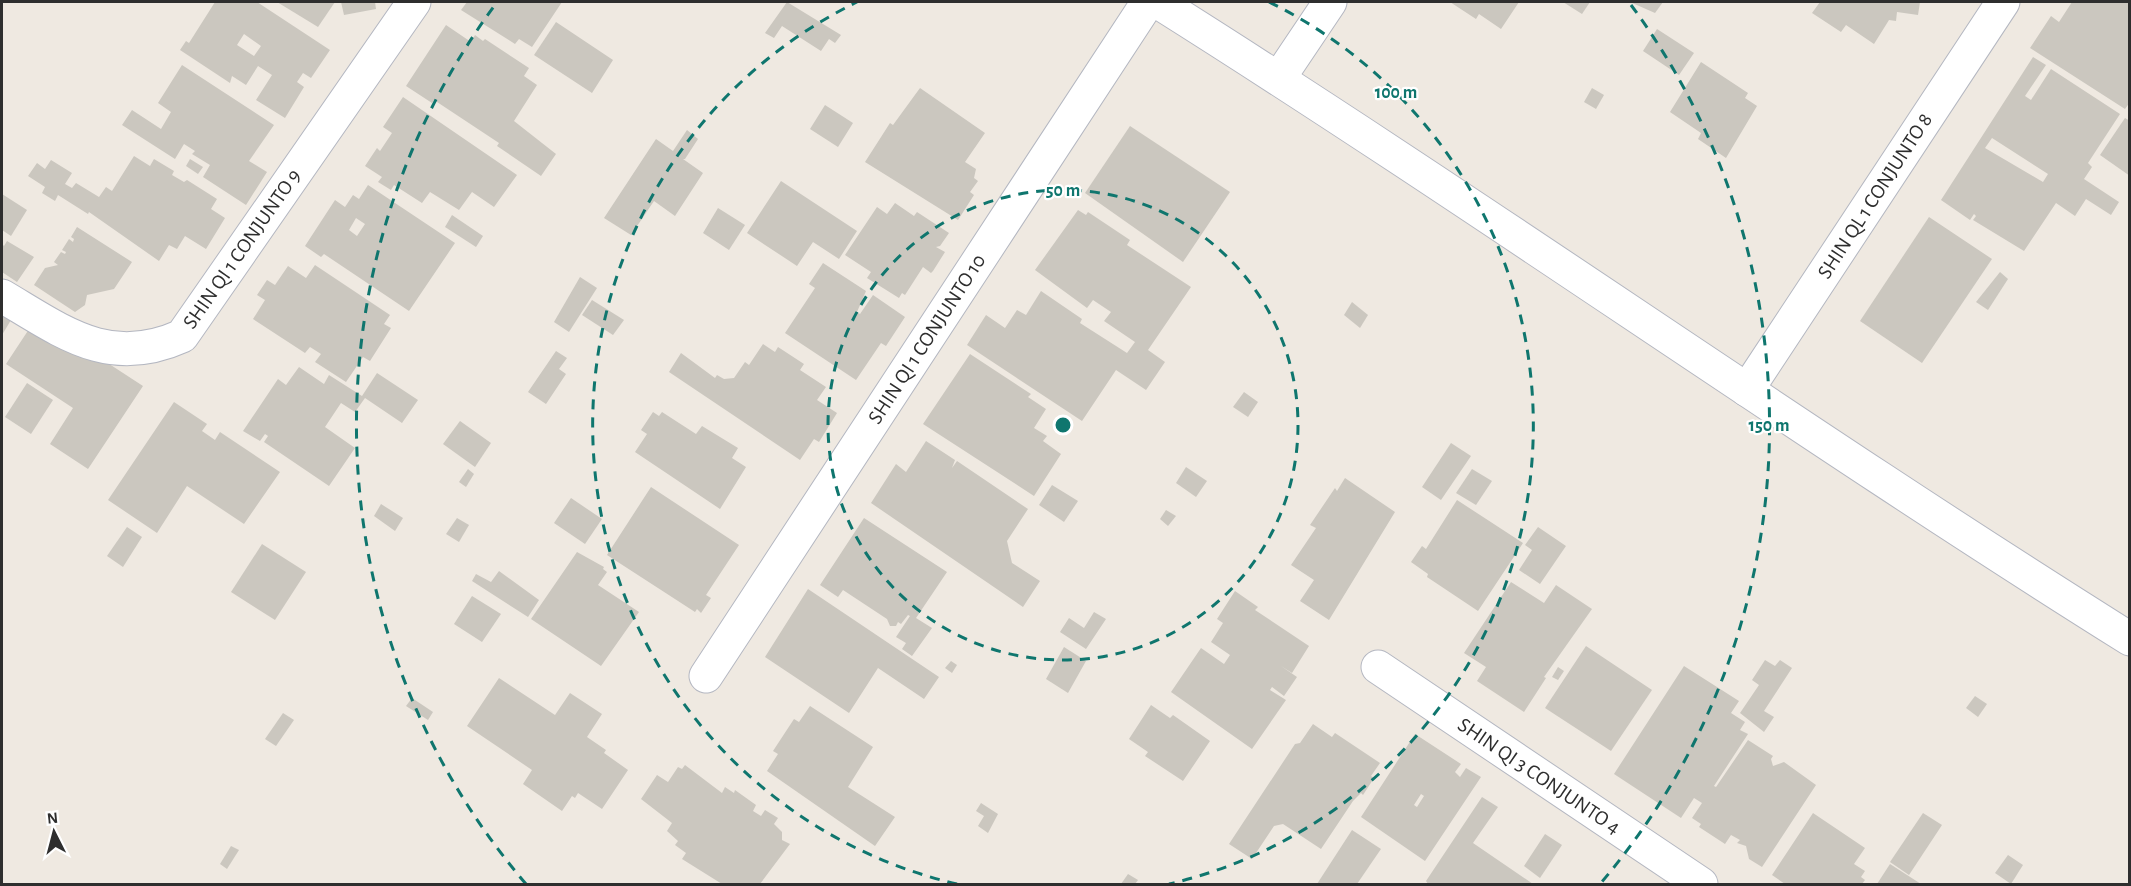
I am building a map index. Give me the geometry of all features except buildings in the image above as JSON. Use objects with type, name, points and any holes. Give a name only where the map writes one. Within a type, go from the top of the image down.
[{"type":"street","name":"SHIN QI 1 CONJUNTO 9","points":[[2,296],[76,340],[135,350],[158,347],[182,336],[414,2]]},
{"type":"street","name":"SHIN QI 1 CONJUNTO 10","points":[[706,676],[1148,2]]},
{"type":"street","points":[[1158,2],[1279,78],[1747,390],[2130,639]]},
{"type":"street","points":[[1279,78],[1330,2]]},
{"type":"street","name":"SHIN QL 1 CONJUNTO 8","points":[[1747,390],[2003,2]]},
{"type":"street","name":"SHIN QI 3 CONJUNTO 4","points":[[1378,667],[1701,885]]}]
